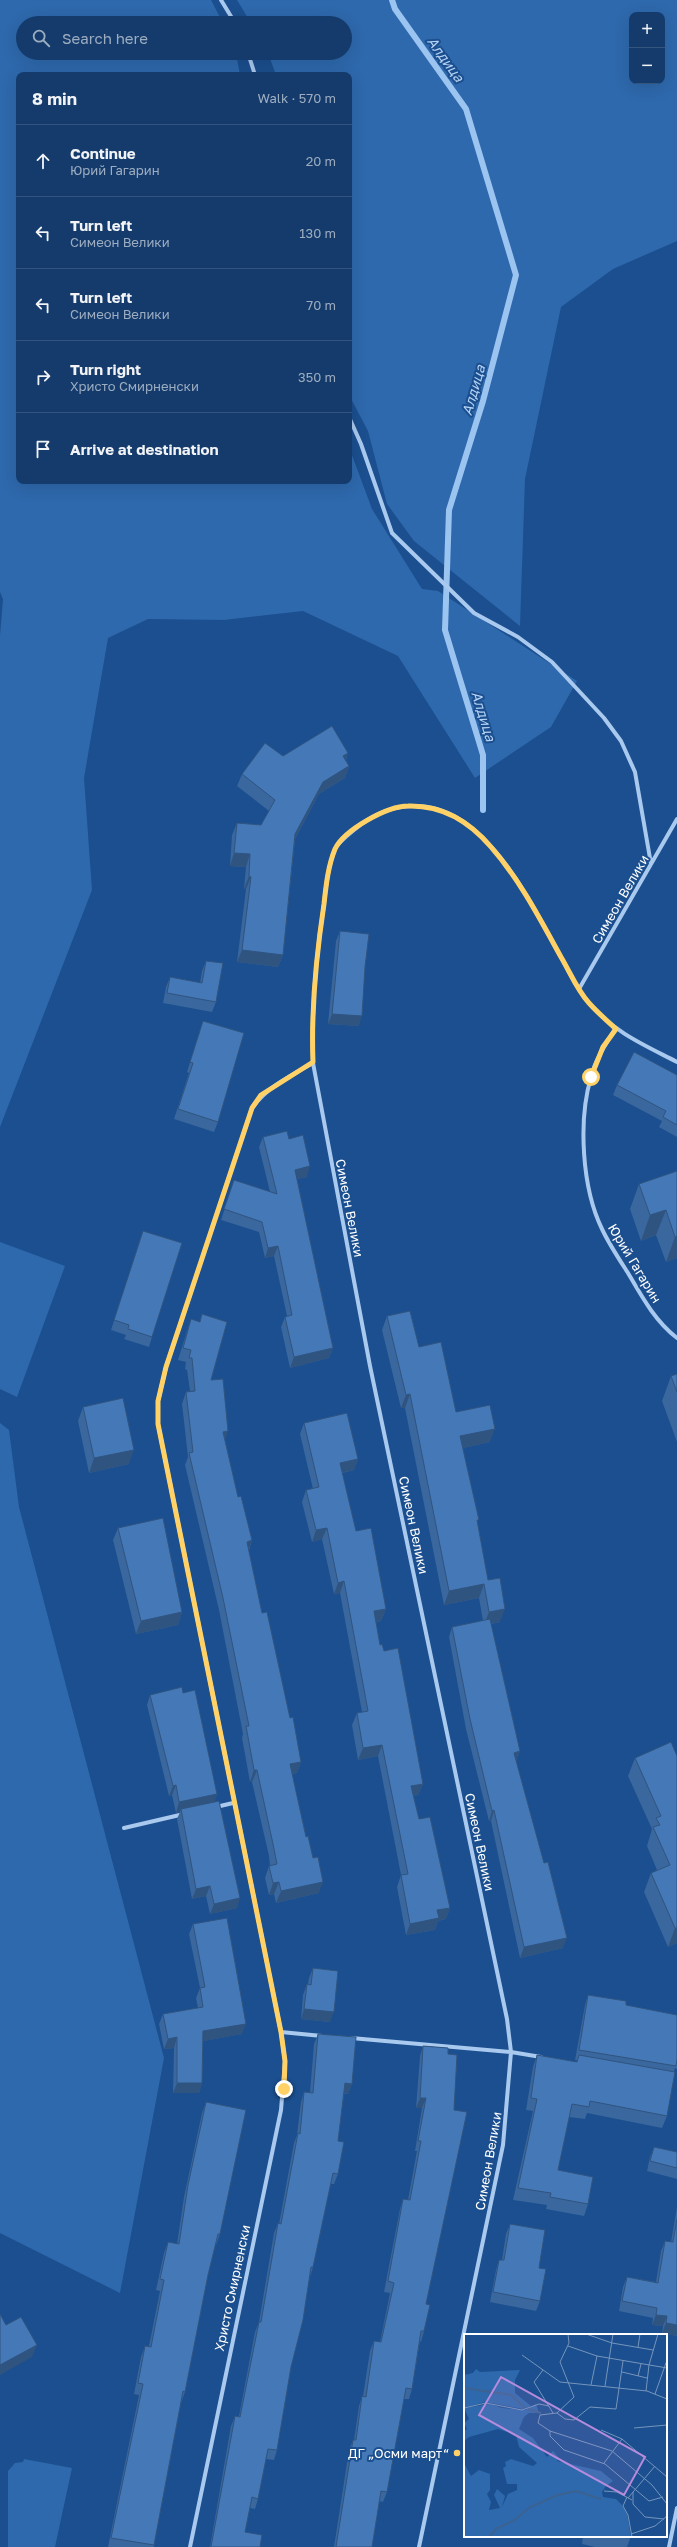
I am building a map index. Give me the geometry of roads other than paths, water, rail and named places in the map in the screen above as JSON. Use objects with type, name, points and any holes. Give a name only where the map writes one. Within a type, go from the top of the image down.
[{"type":"street","points":[[221,0],[230,16]]},
{"type":"street","points":[[250,60],[254,72]]},
{"type":"street","points":[[352,424],[361,444],[392,532],[474,613],[518,637],[552,662],[604,718],[621,741],[635,772],[651,864]]},
{"type":"street","name":"Симеон Велики","points":[[419,2547],[503,2145],[511,2052],[507,2019],[370,1366],[313,1062],[311,1022],[321,919],[328,873],[336,848],[355,829],[375,814],[400,806],[428,806],[453,815],[472,829],[490,846],[528,899],[579,989],[588,1002],[616,1029],[677,1062]]},
{"type":"street","name":"Симеон Велики","points":[[579,989],[677,819]]},
{"type":"street","name":"Юрий Гагарин","points":[[616,1029],[603,1047],[591,1077],[583,1126],[588,1185],[601,1228],[609,1242],[644,1302],[664,1328],[677,1338]]},
{"type":"street","name":"Христо Смирненски","points":[[190,2547],[280,2110],[285,2061],[281,2032],[158,1424],[158,1401],[169,1360],[252,1108],[261,1095],[313,1062]]},
{"type":"street","points":[[212,1808],[234,1802]]},
{"type":"street","points":[[124,1828],[190,1813]]},
{"type":"street","points":[[281,2032],[328,2036]]},
{"type":"street","points":[[344,2038],[511,2052],[549,2058]]},
{"type":"street","points":[[669,2547],[677,2508]]},
{"type":"waterway","name":"Алдица","points":[[392,0],[395,9],[466,109],[516,275],[483,401],[449,510],[445,630],[483,755],[483,810]]},
{"type":"place","name":"ДГ „Осми март“","points":[[457,2453]]}]
